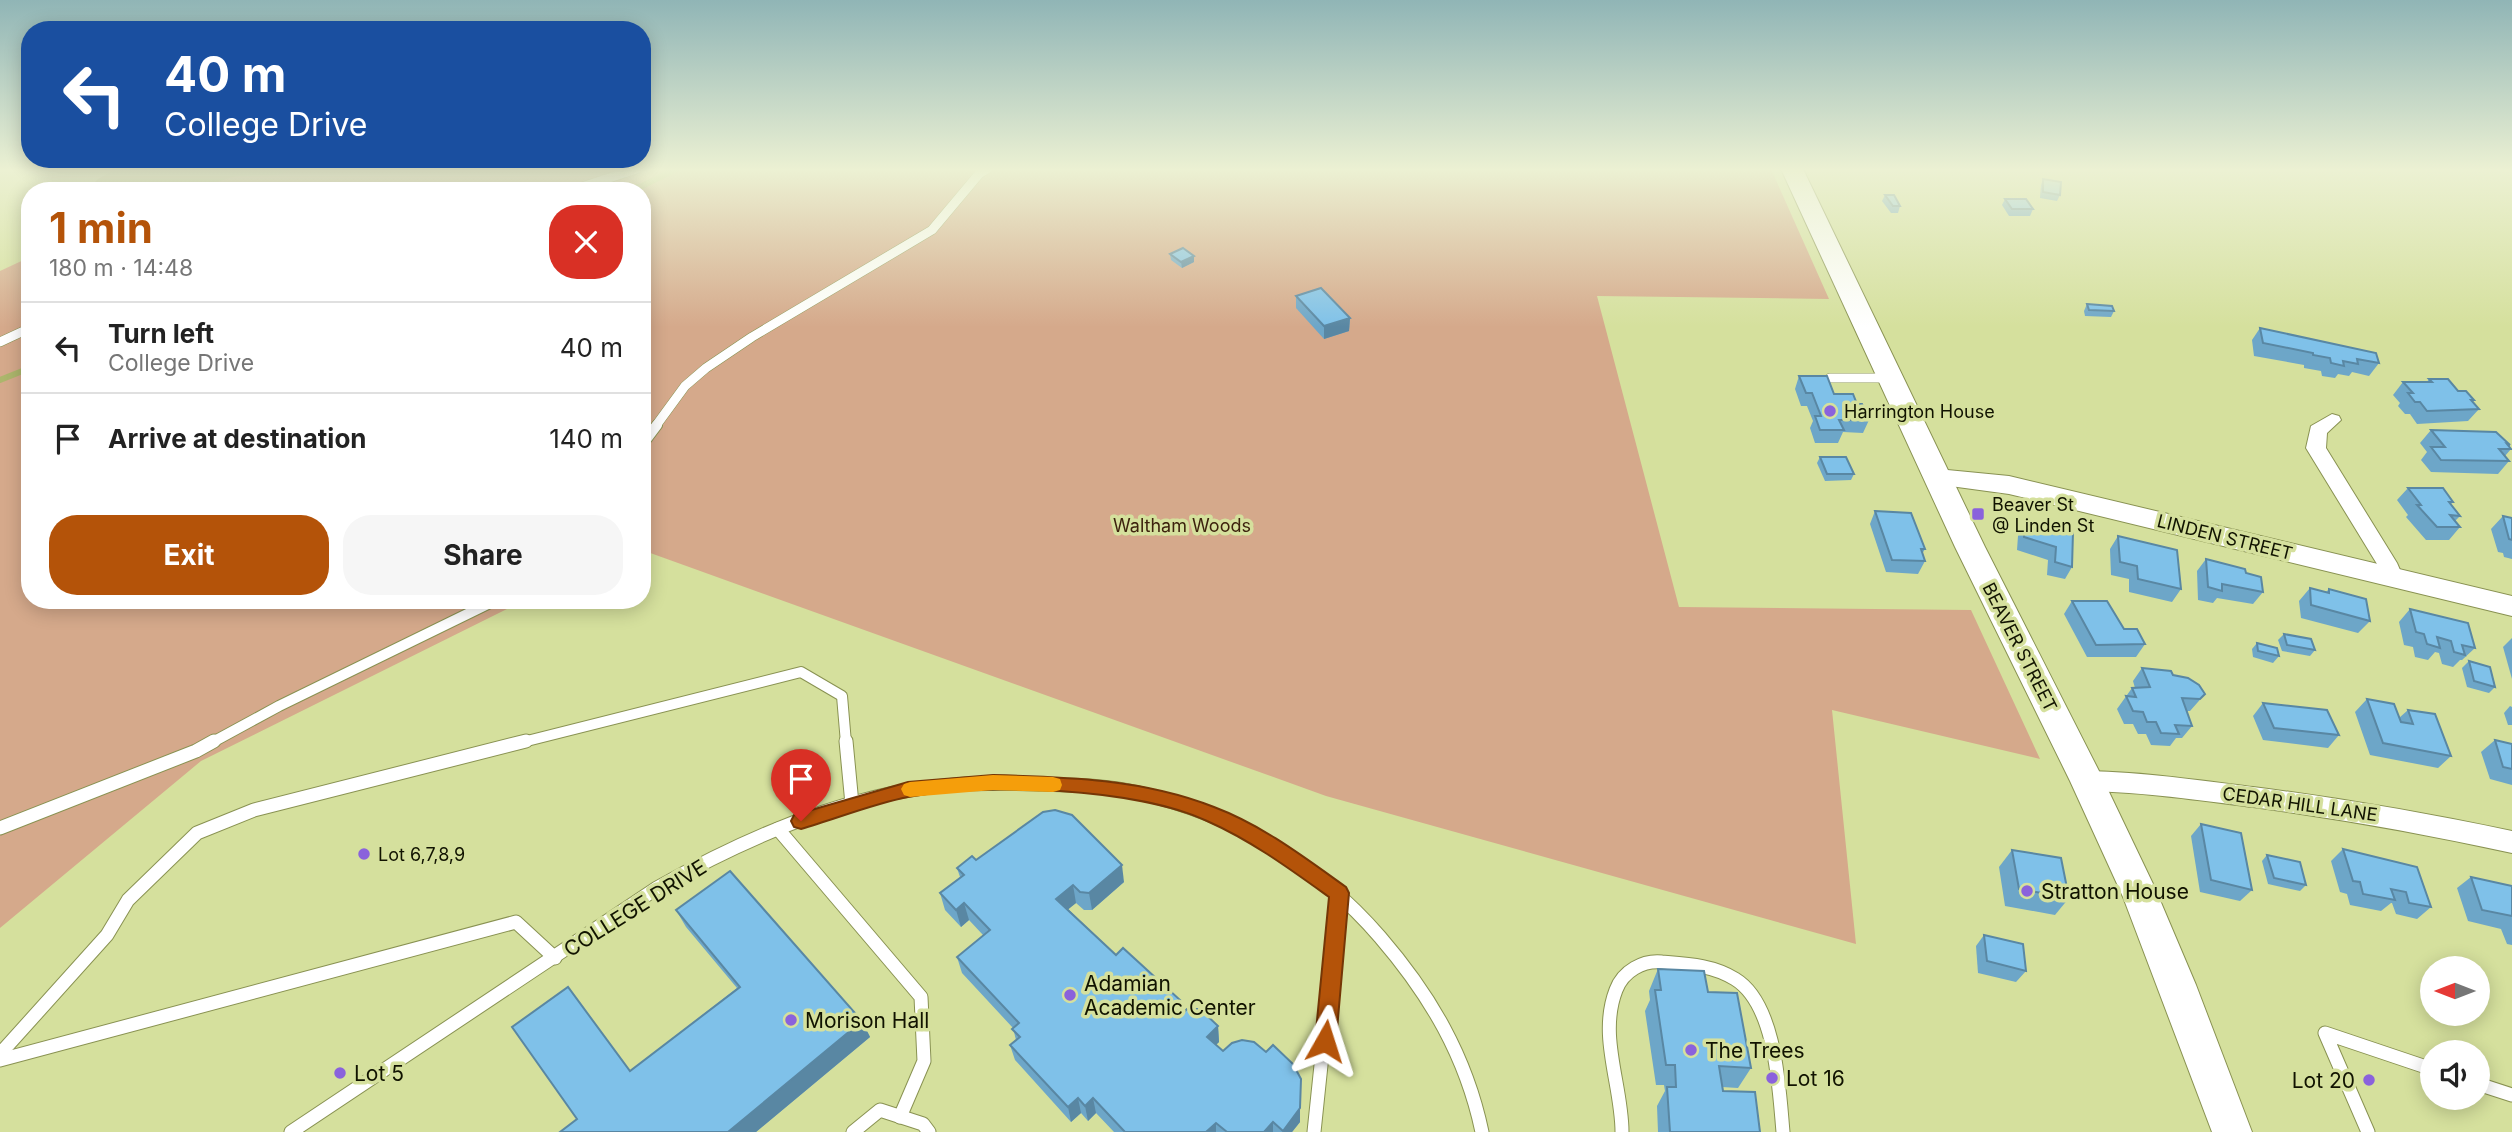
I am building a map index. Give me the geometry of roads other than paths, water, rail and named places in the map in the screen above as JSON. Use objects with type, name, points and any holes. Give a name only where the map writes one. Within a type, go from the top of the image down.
[{"type":"main road","name":"BEAVER STREET","points":[[1817,222],[1937,477],[2087,781],[2158,939],[2232,1132]]},
{"type":"street","points":[[2332,420],[2318,430],[2316,447],[2336,485],[2387,563],[2392,577]]},
{"type":"street","name":"LINDEN STREET","points":[[1937,477],[2009,485],[2512,606]]},
{"type":"street","name":"CEDAR HILL LANE","points":[[2087,781],[2158,786],[2368,813],[2512,842]]},
{"type":"lane","points":[[651,433],[685,386],[706,368],[752,337],[932,230],[939,222]]},
{"type":"lane","points":[[0,342],[21,332]]},
{"type":"lane","points":[[1830,378],[1890,378]]},
{"type":"lane","points":[[0,828],[195,751],[279,706],[478,609]]},
{"type":"lane","points":[[0,1054],[7,1036],[107,935],[128,900],[197,833],[254,810],[800,672],[842,696],[852,804]]},
{"type":"lane","name":"COLLEGE DRIVE","points":[[291,1132],[657,888],[701,863],[778,829],[852,804],[908,789],[993,782],[1076,785],[1139,793],[1210,813],[1273,846],[1339,893],[1379,934],[1424,992],[1457,1058],[1480,1117],[1482,1132]]},
{"type":"lane","points":[[778,829],[921,998],[924,1061],[900,1117]]},
{"type":"lane","points":[[1314,1132],[1339,893]]},
{"type":"lane","points":[[0,1060],[516,922],[555,958]]},
{"type":"lane","points":[[1622,1132],[1608,1025],[1612,993],[1629,971],[1647,962],[1685,964],[1716,970],[1746,988],[1765,1023],[1783,1132]]},
{"type":"lane","points":[[2368,1132],[2325,1033],[2420,1065]]},
{"type":"lane","points":[[2490,1088],[2512,1095]]},
{"type":"lane","points":[[853,1132],[880,1110],[923,1124],[929,1132]]},
{"type":"waterway","points":[[0,380],[21,372]]},
{"type":"place","name":"Harrington House","points":[[1830,411]]},
{"type":"place","name":"Beaver St @ Linden St","points":[[1978,514]]},
{"type":"place","name":"Lot 6,7,8,9","points":[[364,854]]},
{"type":"place","name":"Stratton House","points":[[2027,891]]},
{"type":"place","name":"Adamian Academic Center","points":[[1070,995]]},
{"type":"place","name":"Morison Hall","points":[[791,1020]]},
{"type":"place","name":"The Trees","points":[[1691,1050]]},
{"type":"place","name":"Lot 5","points":[[340,1073]]},
{"type":"place","name":"Lot 16","points":[[1772,1078]]},
{"type":"place","name":"Lot 20","points":[[2369,1080]]},
{"type":"park label","name":"Waltham Woods","points":[[1182,525]]}]
